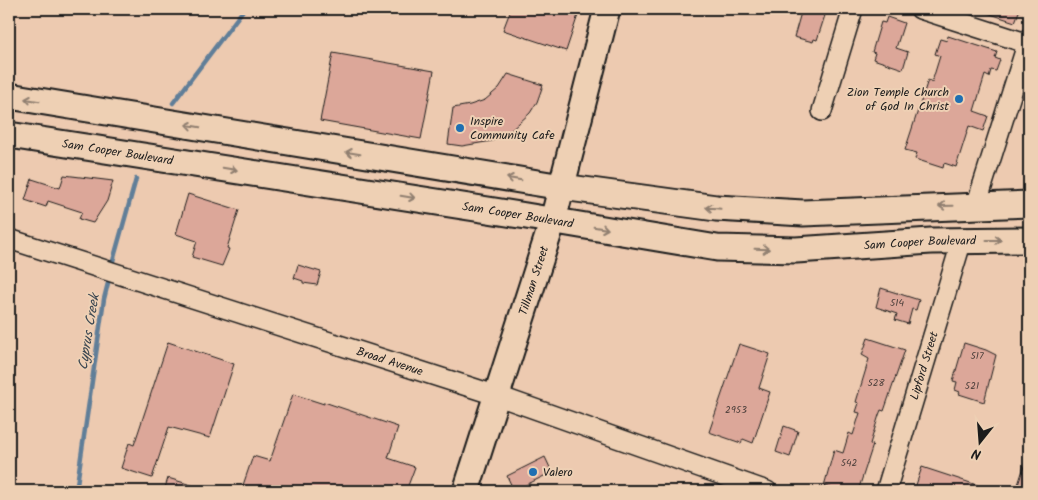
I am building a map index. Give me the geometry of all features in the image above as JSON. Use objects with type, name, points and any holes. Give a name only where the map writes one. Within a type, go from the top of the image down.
[{"type":"main road","name":"Tillman Street","points":[[466,491],[553,220],[606,9]]},
{"type":"main road","points":[[9,96],[562,187],[716,208],[803,213],[1029,204]]},
{"type":"main road","name":"Sam Cooper Boulevard","points":[[9,135],[553,220],[717,248],[796,250],[962,240],[1029,240]]},
{"type":"street","points":[[822,111],[853,9]]},
{"type":"street","points":[[920,9],[1029,42],[976,206]]},
{"type":"street","name":"Broad Avenue","points":[[9,239],[498,396],[767,491]]},
{"type":"street","name":"Lipford Street","points":[[886,491],[962,240]]},
{"type":"building","points":[[511,9],[580,9],[566,51],[503,30]]},
{"type":"building","points":[[802,9],[827,9],[817,40],[814,39],[813,42],[794,37]]},
{"type":"building","points":[[982,9],[1020,9],[1015,22],[981,11]]},
{"type":"building","points":[[887,17],[904,23],[896,48],[908,52],[903,69],[873,59],[875,53],[872,52],[881,22],[885,23]]},
{"type":"building","points":[[948,36],[997,52],[995,58],[1000,60],[996,71],[991,70],[989,77],[985,75],[974,111],[988,116],[983,131],[969,126],[956,167],[944,163],[943,168],[915,159],[917,153],[905,150],[928,80],[932,82],[940,56],[935,54],[940,39],[947,41]]},
{"type":"building","points":[[333,53],[434,71],[421,139],[320,121]]},
{"type":"building","points":[[508,74],[543,85],[537,102],[530,113],[508,133],[492,141],[462,146],[448,144],[453,108],[485,100],[499,88]]},
{"type":"building","points":[[64,175],[113,181],[107,201],[93,223],[79,219],[82,212],[48,201],[46,207],[25,200],[32,179],[60,188]]},
{"type":"building","points":[[188,194],[239,210],[227,248],[229,249],[222,266],[192,257],[197,241],[176,234]]},
{"type":"building","points":[[298,265],[321,272],[317,285],[303,283],[303,281],[294,278]]},
{"type":"building","points":[[881,288],[919,300],[916,310],[912,309],[908,324],[895,320],[897,314],[876,307]]},
{"type":"building","points":[[868,338],[905,350],[884,411],[881,410],[879,415],[870,444],[873,445],[858,491],[840,491],[824,486],[834,450],[843,453],[849,433],[853,435],[860,413],[856,412],[859,403],[856,402],[869,359],[862,355]]},
{"type":"building","points":[[168,342],[234,364],[210,438],[169,427],[152,478],[121,468],[129,443],[134,445]]},
{"type":"building","points":[[964,343],[996,355],[984,402],[959,394],[960,392],[955,390],[957,382],[953,381]]},
{"type":"building","points":[[739,344],[770,354],[759,388],[770,392],[753,443],[743,439],[741,443],[709,432]]},
{"type":"building","points":[[293,394],[324,404],[324,402],[398,427],[388,458],[415,467],[406,491],[241,491],[253,456],[270,461]]},
{"type":"building","points":[[784,426],[798,431],[790,457],[776,452]]},
{"type":"building","points":[[545,457],[552,472],[514,491],[507,476]]},
{"type":"building","points":[[1027,457],[1029,457],[1029,491],[1016,491]]},
{"type":"building","points":[[922,467],[989,489],[989,491],[914,491]]},
{"type":"building","points":[[168,478],[201,488],[201,491],[164,491]]},
{"type":"waterway","points":[[173,103],[244,9]]},
{"type":"waterway","name":"Cyprus Creek","points":[[111,268],[136,179]]},
{"type":"waterway","name":"Cyprus Creek","points":[[76,491],[104,299],[110,275]]},
{"type":"place","name":"Zion Temple Church of God In Christ","points":[[959,99]]},
{"type":"place","name":"Inspire Community Cafe","points":[[460,128]]},
{"type":"place","name":"Valero","points":[[533,472]]}]
